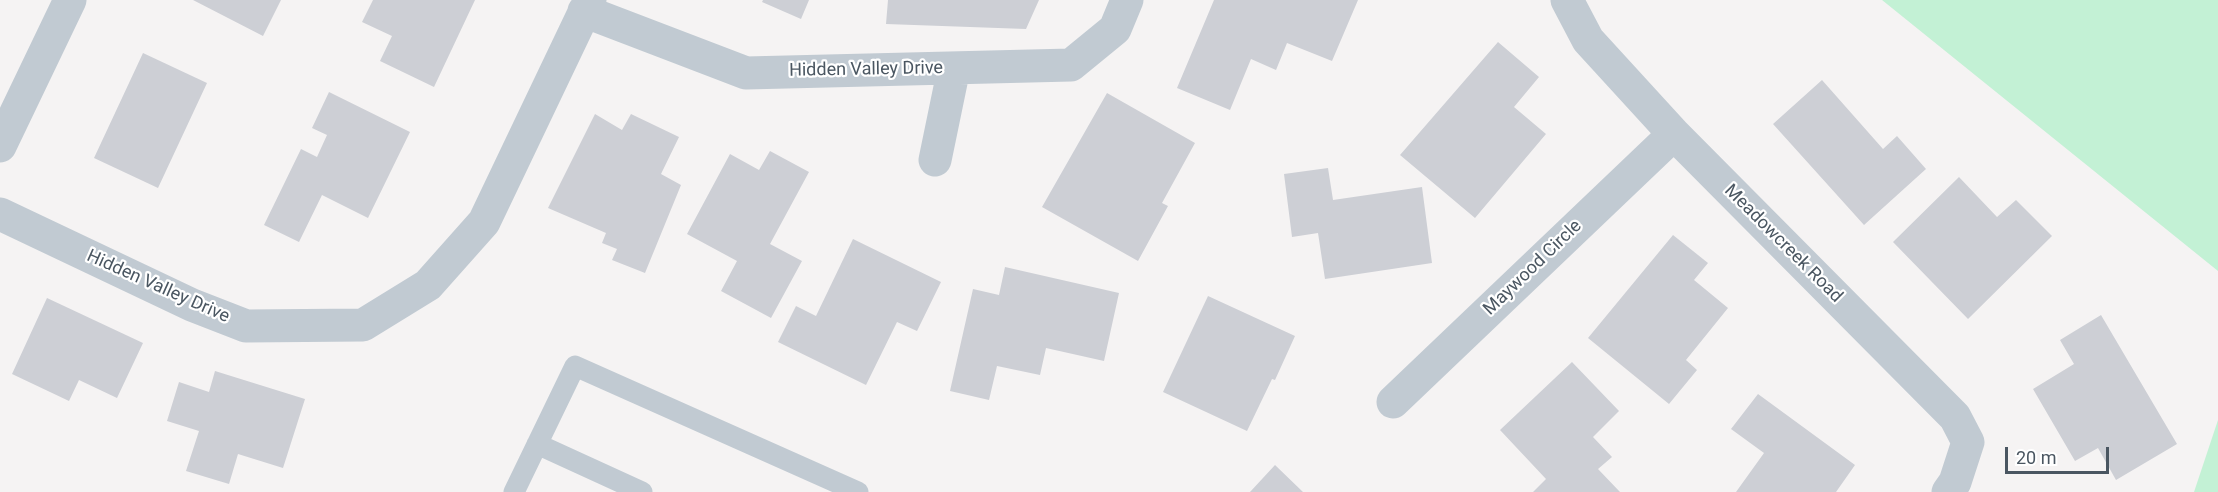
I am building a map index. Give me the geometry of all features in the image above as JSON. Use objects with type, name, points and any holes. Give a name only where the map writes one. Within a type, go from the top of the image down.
[{"type":"street","points":[[0,146],[70,0]]},
{"type":"street","name":"Hidden Valley Drive","points":[[0,214],[192,305],[246,326],[363,325],[428,285],[484,222],[587,6],[746,73],[1071,65],[1115,29],[1127,0]]},
{"type":"street","name":"Meadowcreek Road","points":[[1567,0],[1588,40],[1674,134],[1954,417],[1968,442],[1955,482],[1948,492]]},
{"type":"street","points":[[935,160],[954,68]]},
{"type":"street","name":"Maywood Circle","points":[[1393,402],[1674,134]]},
{"type":"lane","points":[[514,492],[575,366],[858,492]]},
{"type":"lane","points":[[537,444],[642,492]]},
{"type":"green space","points":[[1882,0],[2218,0],[2218,271]]},
{"type":"green space","points":[[2218,420],[2218,492],[2194,492]]},
{"type":"building","points":[[193,0],[281,0],[263,36]]},
{"type":"building","points":[[373,0],[475,0],[434,87],[380,61],[392,36],[362,22]]},
{"type":"building","points":[[763,0],[809,0],[801,19],[762,2]]},
{"type":"building","points":[[888,0],[1039,0],[1026,29],[886,24]]},
{"type":"building","points":[[1214,0],[1358,0],[1332,61],[1287,43],[1276,70],[1251,59],[1230,110],[1177,88]]},
{"type":"building","points":[[1498,42],[1539,77],[1514,107],[1546,134],[1475,218],[1400,155]]},
{"type":"building","points":[[143,53],[207,83],[158,188],[94,158]]},
{"type":"building","points":[[1822,80],[1883,149],[1897,136],[1926,169],[1864,225],[1773,124]]},
{"type":"building","points":[[329,92],[410,132],[368,218],[322,195],[299,242],[264,225],[301,149],[317,157],[327,135],[312,128]]},
{"type":"building","points":[[1107,93],[1195,143],[1162,203],[1168,206],[1138,261],[1042,207]]},
{"type":"building","points":[[595,114],[622,130],[631,114],[679,137],[661,174],[681,185],[645,273],[612,260],[617,249],[602,243],[606,233],[548,208]]},
{"type":"building","points":[[770,151],[809,172],[770,244],[802,261],[771,318],[721,291],[737,261],[687,234],[730,154],[759,170]]},
{"type":"building","points":[[1328,168],[1333,200],[1422,187],[1432,263],[1325,279],[1318,233],[1292,237],[1284,174]]},
{"type":"building","points":[[1959,177],[1997,217],[2016,200],[2052,236],[1968,319],[1893,242]]},
{"type":"building","points":[[1673,235],[1708,263],[1694,280],[1728,308],[1686,360],[1697,370],[1669,404],[1588,338]]},
{"type":"building","points":[[853,239],[941,282],[917,331],[897,322],[866,385],[778,342],[796,306],[816,316]]},
{"type":"building","points":[[1005,267],[1119,293],[1104,361],[1046,348],[1040,375],[997,366],[989,400],[950,391],[973,289],[999,295]]},
{"type":"building","points":[[1208,296],[1295,336],[1275,380],[1272,379],[1247,431],[1163,392]]},
{"type":"building","points":[[47,298],[143,343],[117,398],[79,380],[69,401],[12,374]]},
{"type":"building","points":[[2101,315],[2177,444],[2116,480],[2098,448],[2075,461],[2033,389],[2074,364],[2060,340]]},
{"type":"building","points":[[1572,362],[1619,411],[1593,437],[1612,457],[1598,469],[1620,492],[1533,492],[1546,479],[1500,430]]},
{"type":"building","points":[[215,371],[305,399],[283,468],[238,454],[229,484],[186,471],[199,431],[167,421],[179,382],[209,392]]},
{"type":"building","points":[[1758,394],[1855,465],[1836,492],[1736,492],[1764,453],[1731,429]]},
{"type":"building","points":[[1275,465],[1303,492],[1250,492]]}]
